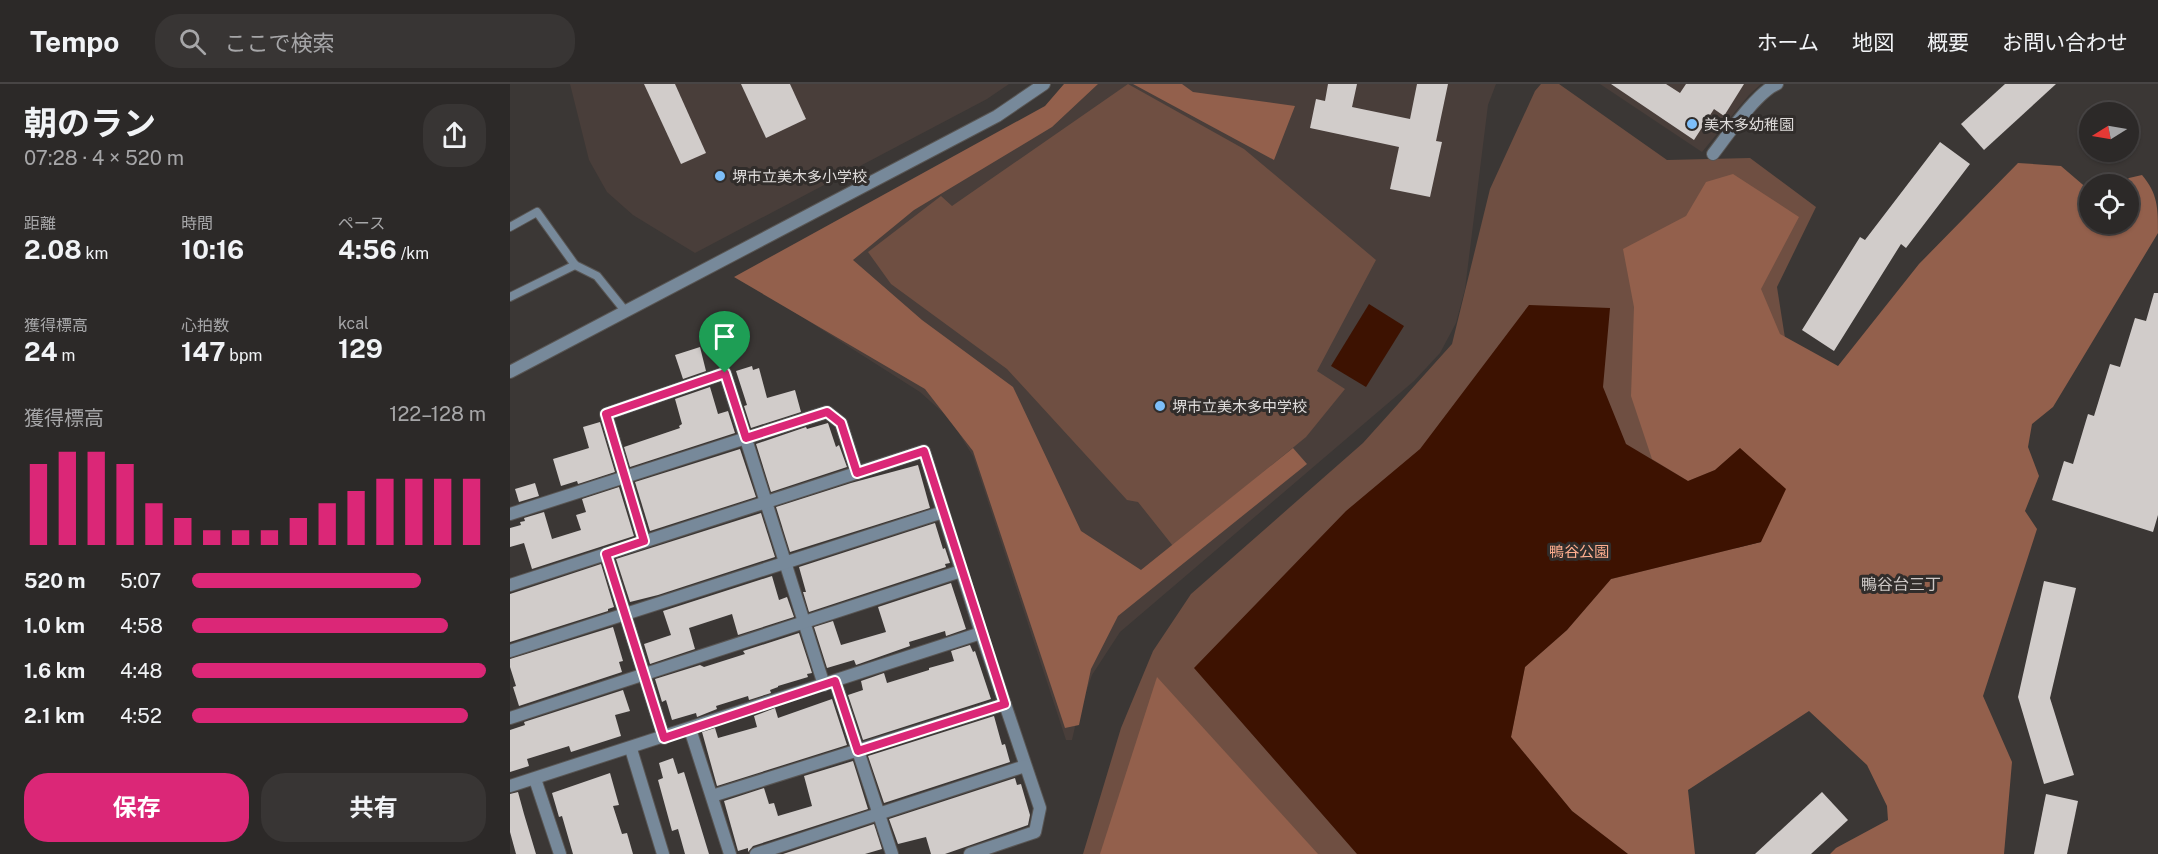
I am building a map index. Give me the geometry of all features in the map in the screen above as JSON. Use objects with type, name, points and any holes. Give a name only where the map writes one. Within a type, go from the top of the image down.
[{"type":"street","points":[[510,372],[997,116],[1044,84]]},
{"type":"street","points":[[1713,154],[1755,102],[1777,84]]},
{"type":"street","points":[[644,541],[606,414],[725,373],[804,621],[858,751],[892,854]]},
{"type":"street","points":[[510,514],[827,412],[841,423],[857,473]]},
{"type":"street","points":[[510,585],[924,451],[981,633],[1040,808],[1035,832],[970,854]]},
{"type":"street","points":[[510,651],[943,512]]},
{"type":"street","points":[[606,554],[664,738]]},
{"type":"street","points":[[510,718],[961,571]]},
{"type":"street","points":[[510,786],[664,738],[981,633]]},
{"type":"street","points":[[712,796],[1005,704]]},
{"type":"street","points":[[690,729],[730,854]]},
{"type":"street","points":[[631,748],[663,854]]},
{"type":"street","points":[[756,854],[1025,766]]},
{"type":"street","points":[[535,778],[560,854]]},
{"type":"lane","points":[[510,227],[537,212],[575,266],[597,276],[626,312]]},
{"type":"lane","points":[[510,297],[575,266]]},
{"type":"shaded area","name":"堺市立美木多小学校","points":[[570,84],[1009,84],[987,99],[695,253],[633,215],[607,192],[589,160]]},
{"type":"shaded area","points":[[1064,84],[1098,84],[1052,127],[914,210],[853,260],[922,320],[1013,387],[1081,531],[1141,570],[1293,448],[1307,464],[1118,616],[1091,669],[1079,725],[1065,728],[973,451],[925,389],[734,277],[1045,106]]},
{"type":"shaded area","name":"堺市立美木多中学校","points":[[1073,84],[1496,84],[1488,105],[1465,289],[1456,323],[1440,353],[1414,381],[1120,632],[1092,675],[1072,740],[1066,740],[973,456],[950,419],[920,392],[739,277],[1052,105]]},
{"type":"shaded area","points":[[1133,84],[1182,84],[1193,92],[1295,106],[1274,160]]},
{"type":"shaded area","name":"美木多幼稚園","points":[[1600,84],[1761,84],[1749,95],[1702,152]]},
{"type":"shaded area","points":[[2018,163],[2061,166],[2079,181],[2079,234],[2139,234],[2139,176],[2142,175],[2147,182],[2156,202],[2158,233],[2053,407],[2032,424],[2028,447],[2039,476],[2025,511],[2037,529],[1983,696],[2012,762],[2004,854],[1830,854],[1836,848],[1888,820],[1887,806],[1867,765],[1809,711],[1688,790],[1695,854],[1628,854],[1572,811],[1511,737],[1525,667],[1567,630],[1611,579],[1761,542],[1740,448],[1715,470],[1688,481],[1652,459],[1631,396],[1634,307],[1623,249],[1686,216],[1706,182],[1733,174],[1799,217],[1761,289],[1780,334],[1838,366],[1919,264]]},
{"type":"shaded area","points":[[1369,304],[1404,326],[1366,387],[1331,366]]},
{"type":"shaded area","points":[[1529,305],[1610,308],[1603,387],[1626,444],[1688,481],[1715,470],[1740,448],[1786,489],[1761,542],[1611,579],[1567,630],[1525,667],[1511,737],[1572,811],[1628,854],[1357,854],[1194,668],[1346,511],[1420,449]]},
{"type":"shaded area","points":[[1157,677],[1318,854],[1100,854]]},
{"type":"green space","points":[[1128,84],[1244,149],[1376,260],[1317,371],[1345,389],[1306,437],[1173,546],[1138,502],[1127,500],[1007,369],[891,284],[868,252],[941,196],[952,206]]},
{"type":"green space","name":"鴨谷公園","points":[[1541,84],[1559,84],[1667,160],[1750,158],[1816,207],[1777,287],[1785,338],[1678,796],[1660,854],[1083,854],[1121,728],[1153,651],[1191,594],[1363,443],[1452,344],[1490,189],[1535,91]]},
{"type":"building","points":[[644,84],[675,84],[706,153],[681,164]]},
{"type":"building","points":[[741,84],[790,84],[806,119],[766,138]]},
{"type":"building","points":[[1328,84],[1357,84],[1352,107],[1410,119],[1417,84],[1448,84],[1436,141],[1442,142],[1430,197],[1390,189],[1399,147],[1310,128],[1316,99],[1325,101]]},
{"type":"building","name":"美木多幼稚園","points":[[1611,84],[1666,84],[1680,93],[1686,84],[1744,84],[1724,116],[1714,109],[1694,140]]},
{"type":"building","points":[[2005,84],[2056,84],[1984,150],[1961,124]]},
{"type":"building","points":[[1940,142],[1970,164],[1906,248],[1901,244],[1834,351],[1802,330],[1860,237],[1865,240]]},
{"type":"building","points":[[2154,293],[2158,293],[2158,515],[2153,532],[2052,500],[2064,461],[2073,464],[2088,414],[2094,416],[2110,364],[2120,367],[2135,318],[2146,321]]},
{"type":"building","points":[[700,347],[706,371],[683,379],[675,355]]},
{"type":"building","points":[[752,366],[753,370],[759,368],[767,398],[795,390],[801,412],[751,428],[744,406],[747,405],[736,371]]},
{"type":"building","points":[[710,387],[718,414],[728,411],[735,433],[630,467],[624,447],[680,428],[682,424],[675,399]]},
{"type":"building","points":[[600,422],[615,472],[578,484],[577,481],[561,486],[553,459],[589,448],[583,427]]},
{"type":"building","points":[[828,423],[836,447],[839,445],[847,467],[771,492],[756,444],[806,427],[807,429]]},
{"type":"building","points":[[740,449],[756,497],[650,531],[635,482]]},
{"type":"building","points":[[918,465],[930,508],[790,552],[776,507]]},
{"type":"building","points":[[535,483],[539,496],[519,502],[515,489]]},
{"type":"building","points":[[619,487],[634,536],[532,569],[524,543],[510,547],[510,528],[521,525],[520,522],[525,521],[524,518],[544,512],[552,539],[581,530],[576,515],[586,512],[582,499]]},
{"type":"building","points":[[761,513],[775,557],[630,602],[616,559]]},
{"type":"building","points":[[935,523],[950,563],[945,564],[946,567],[809,612],[799,567]]},
{"type":"building","points":[[601,564],[614,607],[608,611],[510,642],[510,594]]},
{"type":"building","points":[[772,576],[779,600],[787,597],[794,617],[738,635],[732,614],[689,628],[695,649],[650,664],[644,644],[671,635],[663,611]]},
{"type":"building","points":[[2044,581],[2076,588],[2050,698],[2074,775],[2044,784],[2018,697]]},
{"type":"building","points":[[951,583],[966,629],[946,636],[945,631],[909,642],[910,646],[856,665],[854,660],[827,668],[814,627],[833,621],[841,645],[886,632],[878,607]]},
{"type":"building","points":[[613,627],[623,661],[619,662],[622,672],[519,706],[513,687],[516,686],[510,659]]},
{"type":"building","points":[[799,633],[812,673],[807,674],[808,677],[778,686],[770,690],[771,693],[749,700],[748,696],[716,706],[717,709],[697,717],[696,713],[672,720],[666,700],[662,702],[655,679],[745,654],[743,651]]},
{"type":"building","points":[[970,645],[973,652],[975,651],[991,699],[863,740],[848,695],[863,690],[861,681],[884,673],[887,683],[929,670],[929,668],[954,661],[951,651]]},
{"type":"building","points":[[623,690],[630,711],[615,715],[621,736],[571,752],[569,746],[527,759],[529,766],[510,772],[510,730],[525,725],[524,722]]},
{"type":"building","points":[[832,699],[847,745],[717,786],[702,732],[715,728],[718,738],[757,727],[754,716],[775,708],[778,718]]},
{"type":"building","points":[[994,716],[1002,745],[1005,744],[1010,762],[884,803],[868,756]]},
{"type":"building","points":[[673,758],[678,774],[684,772],[709,854],[685,854],[678,829],[672,831],[658,780],[663,778],[659,763]]},
{"type":"building","points":[[853,761],[868,809],[753,846],[748,852],[748,848],[738,851],[724,801],[764,788],[769,804],[774,803],[778,816],[812,806],[804,776]]},
{"type":"building","points":[[610,773],[619,805],[613,806],[622,834],[627,833],[633,854],[573,854],[562,816],[559,817],[552,793]]},
{"type":"building","points":[[1015,778],[1017,785],[1021,784],[1030,815],[1028,825],[945,854],[931,854],[926,837],[898,844],[889,819]]},
{"type":"building","points":[[518,792],[536,854],[516,854],[510,832],[510,794]]},
{"type":"building","points":[[1822,792],[1848,820],[1811,854],[1755,854]]},
{"type":"building","points":[[2046,794],[2078,801],[2067,854],[2034,854]]},
{"type":"building","points":[[874,824],[882,849],[865,854],[783,854]]},
{"type":"place","name":"美木多幼稚園","points":[[1692,124]]},
{"type":"place","name":"堺市立美木多小学校","points":[[720,176]]},
{"type":"place","name":"堺市立美木多中学校","points":[[1160,406]]},
{"type":"district","name":"鴨谷台三丁","points":[[1901,584]]},
{"type":"route","points":[[725,373],[746,438],[827,412],[841,423],[857,473],[924,451],[1005,704],[858,751],[835,681],[664,738],[606,554],[644,541],[606,414],[725,373]]}]
